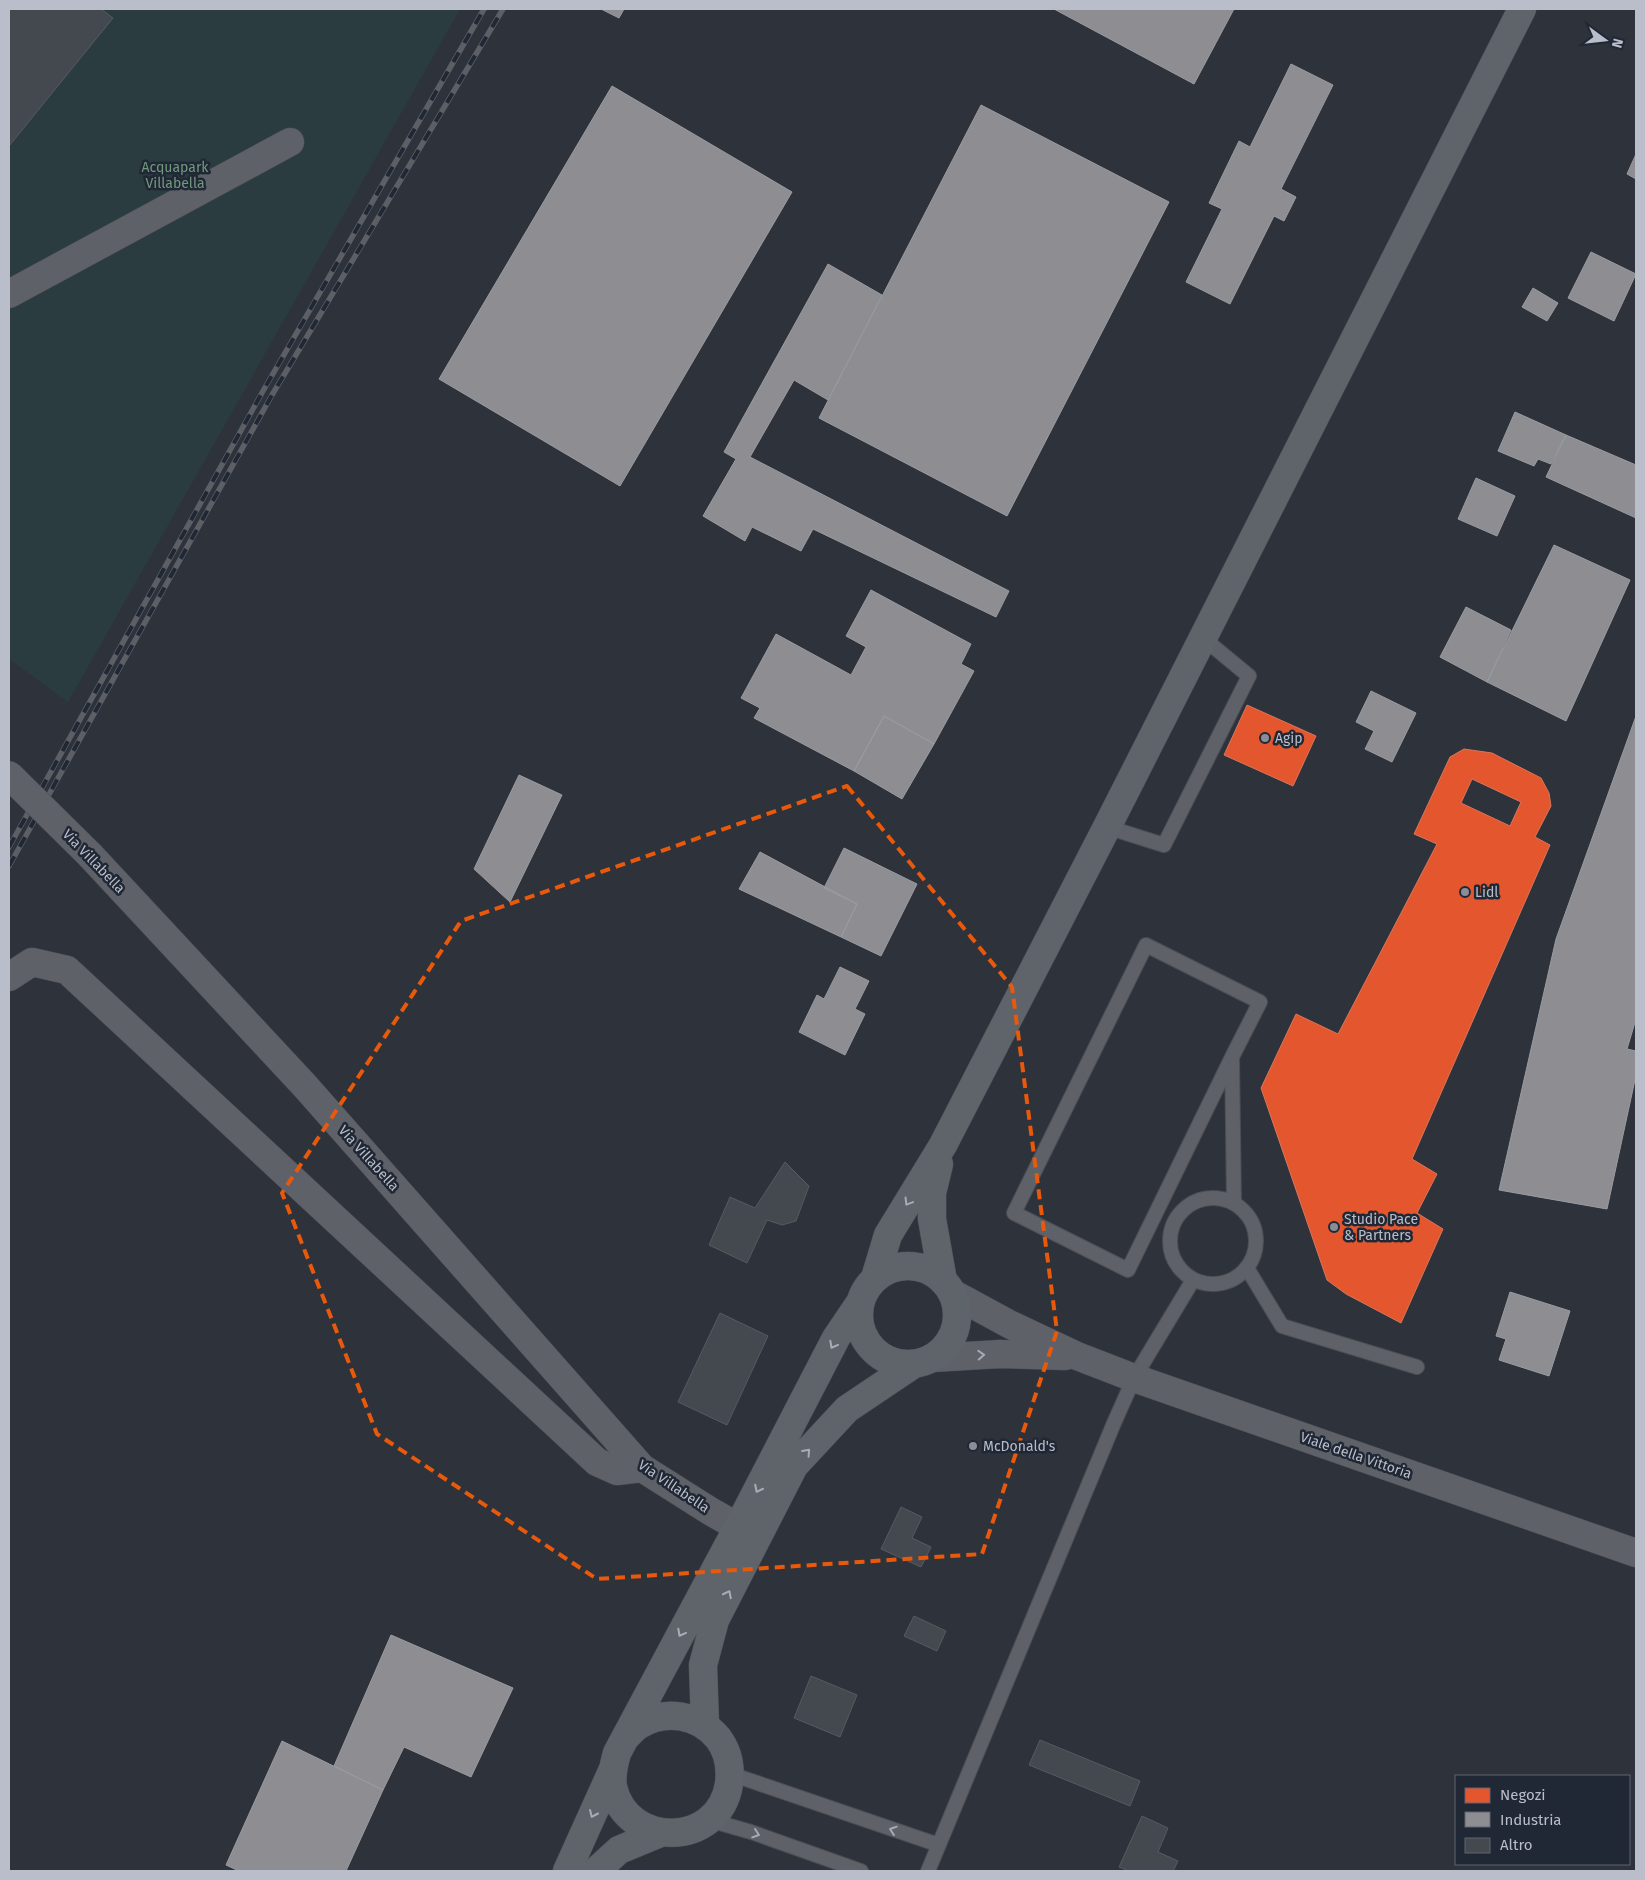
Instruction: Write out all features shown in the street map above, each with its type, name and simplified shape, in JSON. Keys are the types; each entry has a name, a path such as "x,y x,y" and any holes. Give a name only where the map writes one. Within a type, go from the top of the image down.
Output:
{"main road":[{"path":"875,1278 888,1235 943,1146 1522,9"},
{"path":"704,1726 703,1665 715,1620 794,1466 847,1409 944,1348 952,1336 956,1322 956,1307 948,1287 932,1220 932,1193 943,1146"},
{"path":"625,1738 638,1726 654,1718 671,1716 688,1718 704,1726 718,1738 727,1755 731,1774 728,1791 721,1807 709,1820 694,1829 678,1834 660,1833 644,1827 630,1817 620,1803 613,1786 613,1769 616,1753 836,1338 860,1304 868,1286 875,1278 888,1270 902,1266 917,1267 932,1272 948,1287"},
{"path":"860,1304 858,1318 861,1331 867,1343 876,1353 900,1364 923,1361"},
{"path":"567,1871 613,1769"},
{"path":"596,1871 619,1850 660,1833"}],"street":[{"path":"9,294 290,142"},
{"name":"Via Villabella","path":"9,775 90,855 305,1086 642,1468 710,1511 738,1526"},
{"path":"9,977 32,962 67,970 597,1462 617,1471 642,1468"},
{"name":"Viale della Vittoria","path":"948,1287 1009,1324 1077,1356 1134,1378 1636,1553"},
{"name":"Viale della Vittoria","path":"923,1361 1000,1354 1077,1356"}],"lane":[{"path":"1107,827 1164,845 1249,676 1203,638"},
{"path":"1146,945 1260,1002 1232,1057 1128,1270 1014,1213 1146,945"},
{"path":"1232,1057 1234,1204"},
{"path":"1205,1199 1220,1199 1234,1204 1246,1213 1254,1225 1256,1240 1254,1255 1247,1268 1236,1278 1222,1284 1208,1284 1193,1280 1184,1273 1172,1254 1170,1242 1173,1227 1180,1214 1191,1204 1205,1199"},
{"path":"1147,1230 1170,1242"},
{"path":"1247,1268 1282,1326 1417,1367"},
{"path":"928,1871 1134,1378 1193,1280"},
{"path":"731,1774 939,1845"},
{"path":"709,1820 751,1832 861,1871"}],"highlighted area":[{"path":"847,786 1012,987 1057,1331 982,1554 597,1579 377,1434 282,1193 461,921"}],"green space":[{"name":"Acquapark Villabella","path":"9,9 460,9 68,702 9,659"}],"building: Negozi":[{"path":"1247,705 1316,736 1293,786 1224,755"},
{"path":"1464,749 1492,753 1541,778 1549,793 1551,806 1535,837 1550,845 1412,1159 1437,1174 1417,1213 1443,1229 1401,1323 1346,1294 1327,1280 1261,1088 1296,1014 1338,1034 1437,844 1414,834 1450,757","holes":["1472,779 1521,802 1510,826 1461,803"]}],"building: Industria":[{"path":"601,9 624,9 619,18"},
{"path":"1054,9 1234,9 1194,84"},
{"path":"1291,64 1333,85 1281,189 1296,197 1284,221 1274,216 1230,304 1186,282 1222,209 1209,203 1239,141 1250,147"},
{"path":"612,86 792,192 620,486 439,379"},
{"path":"981,105 1169,202 1007,516 819,418"},
{"path":"1636,154 1636,179 1627,174"},
{"path":"1591,252 1636,274 1614,321 1568,298"},
{"path":"828,264 882,295 828,400 794,380 750,457 1009,591 996,617 813,529 801,551 752,527 745,541 703,516 736,459 724,452"},
{"path":"1533,288 1558,303 1547,321 1522,307"},
{"path":"1515,412 1566,435 1551,464 1538,459 1534,466 1498,451"},
{"path":"1566,435 1636,465 1636,518 1546,477"},
{"path":"1476,478 1515,496 1497,536 1458,519"},
{"path":"1554,545 1630,580 1566,721 1487,682"},
{"path":"871,590 971,644 961,664 974,671 934,744 884,716 854,771 754,718 760,708 741,698 776,634 851,675 866,647 846,636"},
{"path":"1466,607 1511,630 1487,682 1440,657"},
{"path":"1371,691 1416,713 1392,762 1365,749 1374,731 1356,722"},
{"path":"884,716 934,744 902,799 854,771"},
{"path":"1636,716 1636,1019 1627,1049 1636,1051 1636,1075 1607,1209 1499,1190 1556,939"},
{"path":"519,775 562,795 510,902 474,869"},
{"path":"844,848 917,884 881,956 841,937 857,904 824,888"},
{"path":"760,852 857,904 841,937 739,889"},
{"path":"840,967 869,981 855,1009 865,1014 845,1055 799,1032 817,995 824,999"},
{"path":"1510,1292 1570,1311 1549,1376 1499,1360 1506,1339 1496,1336"},
{"path":"391,1635 513,1688 471,1777 404,1747 383,1790 334,1766"},
{"path":"282,1741 383,1790 346,1871 239,1871 226,1865"}],"building: Altro":[{"path":"9,9 101,9 113,18 9,146"},
{"path":"785,1162 809,1186 796,1221 782,1225 767,1220 747,1263 709,1245 730,1197 755,1208"},
{"path":"720,1313 768,1336 727,1425 678,1402"},
{"path":"901,1507 922,1517 912,1538 931,1547 921,1567 881,1549"},
{"path":"914,1616 946,1631 937,1651 904,1636"},
{"path":"811,1676 857,1695 840,1737 794,1718"},
{"path":"1040,1740 1140,1781 1130,1806 1029,1765"},
{"path":"1142,1816 1168,1828 1158,1852 1178,1861 1173,1871 1129,1871 1119,1867"}],"railway":[{"path":"9,847 263,391 484,9"},
{"path":"9,866 272,395 503,9"}],"place":[{"name":"Agip","path":"1265,738"},
{"name":"Lidl","path":"1465,892"},
{"name":"Studio Pace & Partners","path":"1334,1227"},
{"name":"McDonald's","path":"973,1446"}]}
